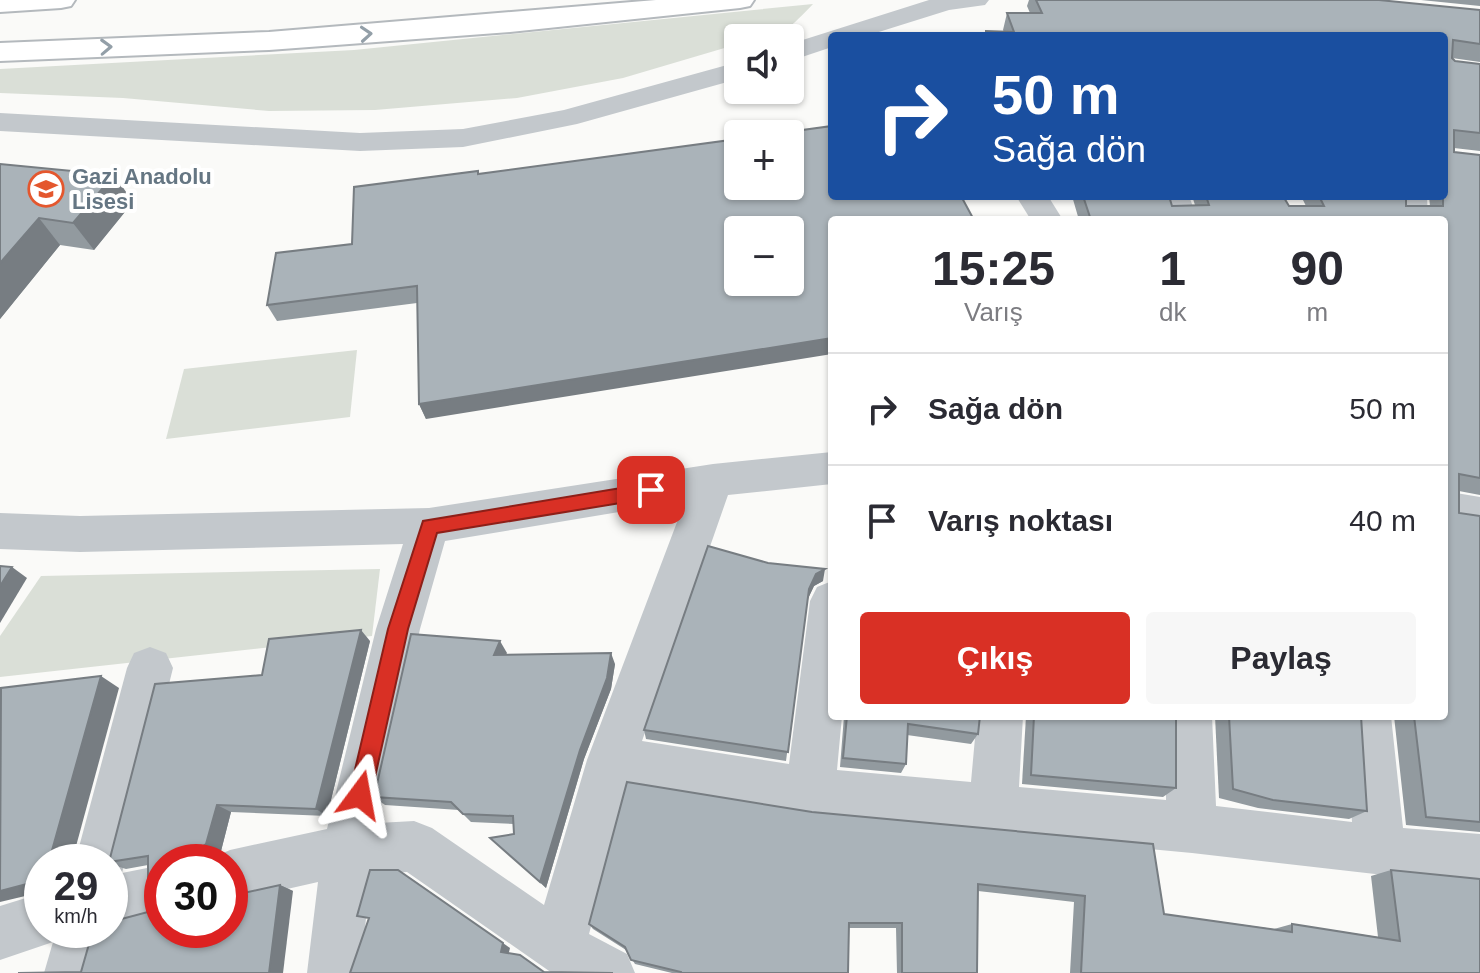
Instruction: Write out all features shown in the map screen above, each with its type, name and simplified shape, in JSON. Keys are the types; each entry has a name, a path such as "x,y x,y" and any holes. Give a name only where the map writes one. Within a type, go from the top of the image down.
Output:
{"highway":[{"path":"0,4 61,0"},
{"path":"0,34 497,0"},
{"path":"0,52 269,41 510,23 740,0"}],"street":[{"path":"859,32 950,14 976,0"},
{"path":"804,48 828,39"},
{"path":"0,122 360,142 463,138 567,118 724,74"},
{"path":"0,531 80,534 429,526 713,480 828,468"},
{"path":"558,947 611,760 713,480"},
{"path":"334,973 347,850 398,629 429,526"},
{"path":"810,792 828,636"},
{"path":"106,844 150,668"},
{"path":"993,810 1000,720"},
{"path":"1189,720 1192,828"},
{"path":"1368,720 1380,851"},
{"path":"611,760 810,792 1192,828 1480,860"},
{"path":"248,872 347,850 414,846 558,947 608,973"},
{"path":"0,933 24,926"},
{"path":"71,973 78,948"}],"shaded area":[{"path":"813,4 793,24 724,24 724,48 623,78 517,98 375,110 269,111 123,98 0,93 0,69 354,50"},
{"path":"357,350 350,417 166,439 184,369"},
{"path":"380,569 372,636 0,677 0,636 41,576"}],"building":[{"path":"1036,0 1379,0 1480,10 1480,44 1453,40 1452,58 1480,64 1480,133 1454,130 1454,152 1480,155 1480,478 1459,474 1459,513 1480,516 1480,822 1426,817 1414,720 1448,720 1448,216 1090,216 1084,200 1170,200 1172,206 1209,205 1207,200 1285,200 1289,206 1324,206 1321,200 1406,200 1406,206 1443,206 1443,200 1448,200 1448,32 1014,32 1007,13 1042,13"},
{"path":"828,127 828,200 963,200 972,216 828,216 828,339 419,404 417,286 267,305 276,253 352,244 354,187 478,171 478,174 724,141 724,200 804,200 804,130"},
{"path":"0,164 114,175 73,223 39,218 0,263"},
{"path":"708,546 768,563 825,569 816,574 809,589 788,752 644,730"},
{"path":"0,566 12,567 0,586"},
{"path":"361,630 316,809 217,805 206,844 144,844 144,857 128,859 128,844 114,844 155,684 262,675 269,639"},
{"path":"411,634 500,641 494,655 611,653 607,678 580,750 540,882 490,838 514,834 513,816 463,814 451,802 374,797"},
{"path":"101,676 54,844 24,844 24,885 0,891 1,688"},
{"path":"847,720 980,720 978,734 908,724 906,764 843,758"},
{"path":"1034,720 1176,720 1176,788 1031,775"},
{"path":"1229,720 1361,720 1367,811 1273,800 1233,789"},
{"path":"627,782 812,812 1153,844 1164,914 1292,932 1292,924 1400,941 1391,870 1480,879 1480,973 1081,973 1085,896 978,884 977,973 902,973 902,923 849,923 848,973 681,973 631,960 625,947 589,924"},
{"path":"370,870 398,870 503,943 501,952 520,955 544,972 613,973 350,973 369,918 357,916"},
{"path":"280,885 269,973 18,973 81,972 88,948 128,948 128,917 144,913 144,948 248,948 248,892"}],"place":[{"name":"Gazi Anadolu Lisesi","path":"46,189"}],"route":[{"path":"360,795 398,629 429,526 651,490"}]}
